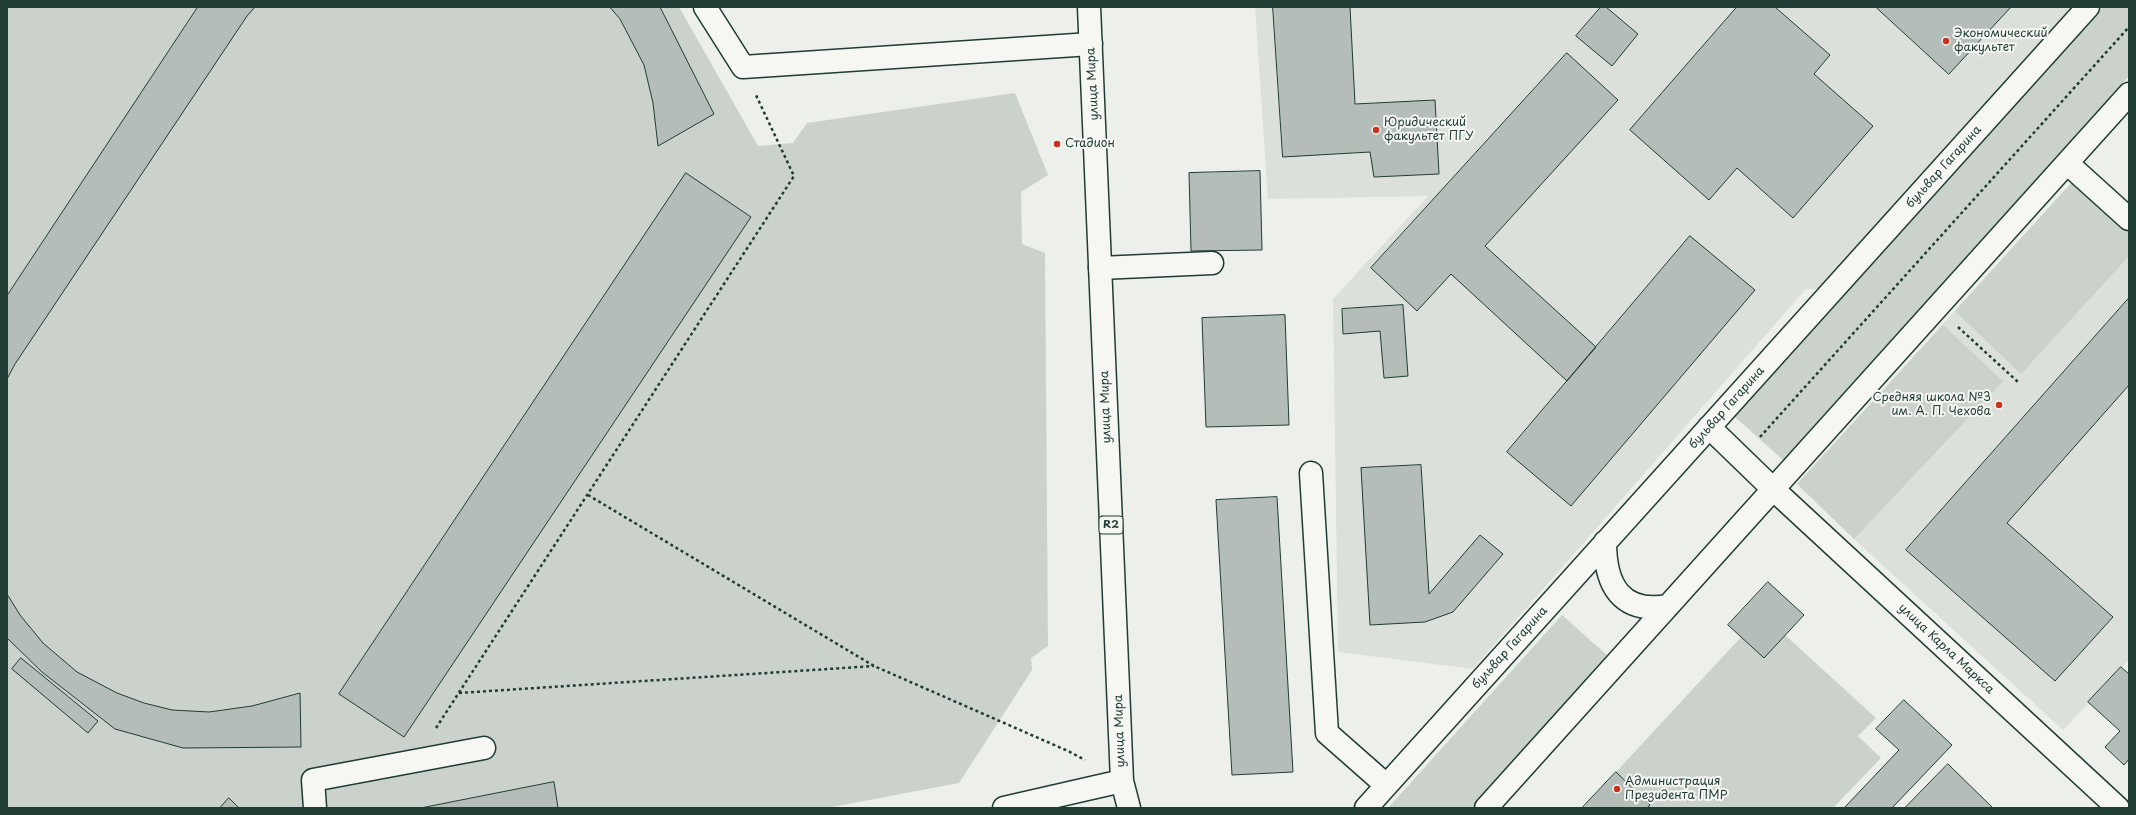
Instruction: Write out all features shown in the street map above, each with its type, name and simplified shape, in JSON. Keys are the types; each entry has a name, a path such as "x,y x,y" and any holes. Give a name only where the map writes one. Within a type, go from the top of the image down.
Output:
{"street":[{"path":"704,7 743,68 1091,44"},
{"name":"улица Мира","path":"1089,7 1122,781 1120,808"},
{"name":"бульвар Гагарина","path":"1366,808 2088,7"},
{"path":"1486,808 2129,94"},
{"path":"2067,163 2129,219"},
{"path":"1100,268 1212,263"},
{"name":"улица Карла Маркса","path":"1709,427 1773,489 2118,808"},
{"path":"1310,473 1327,733 1386,785"},
{"path":"1605,542 1605,561 1609,576 1614,588 1622,598 1637,605 1653,608 1668,606"},
{"path":"314,808 313,780 484,748"},
{"path":"1004,808 1122,781"},
{"name":"R2","path":"1122,781 1129,808"}],"path":[{"path":"1741,458 2129,27"},
{"path":"416,761 794,176 743,68"},
{"path":"1937,308 2018,382"},
{"path":"588,495 874,666 1068,751 1122,781"},
{"path":"459,693 874,666"}],"shaded area":[{"path":"7,7 679,7 758,146 793,143 807,123 1015,93 1048,175 1021,192 1022,244 1045,253 1048,646 1031,658 1032,670 959,783 827,808 7,808"},
{"path":"1255,7 2088,7 1832,290 1806,289 1473,669 1338,652 1333,299 1428,196 1268,199"},
{"path":"2103,7 2129,7 2129,76 1783,460 1734,416"},
{"name":"Средняя школа №3 им. А. П. Чехова","path":"2073,181 2129,231 2129,660 2063,730 1854,539 1797,484"},
{"path":"2073,181 2129,231 2129,256 2021,374 1955,311"},
{"path":"1943,325 2003,381 1854,539 1797,484"},
{"path":"1562,615 1608,656 1471,808 1388,808"},
{"path":"1785,635 1876,718 1858,736 1881,758 1833,808 1647,808 1650,805 1616,772 1741,637 1764,658"}],"building":[{"path":"198,7 255,7 247,16 15,364 7,379 7,296"},
{"path":"610,7 660,7 714,114 658,146 653,103 644,65 620,19"},
{"path":"1273,7 1350,7 1355,104 1435,100 1439,174 1374,177 1370,152 1283,157"},
{"path":"1601,7 1606,7 1638,34 1612,66 1576,36"},
{"path":"1737,7 1775,7 1830,55 1814,74 1873,126 1793,218 1737,168 1709,200 1630,130"},
{"name":"Экономический факультет","path":"1876,7 2011,7 1949,74"},
{"path":"1567,53 1618,100 1485,246 1596,347 1567,381 1451,274 1417,311 1371,268"},
{"path":"1260,171 1262,250 1191,251 1189,173"},
{"path":"686,173 751,217 404,737 339,694"},
{"path":"1690,236 1755,290 1571,506 1507,452"},
{"path":"2129,298 2129,385 2007,523 2113,617 2055,681 1906,550"},
{"path":"1403,305 1408,376 1384,378 1380,331 1343,334 1342,309"},
{"path":"1285,315 1289,425 1206,427 1202,318"},
{"path":"1421,465 1429,594 1480,535 1503,554 1453,612 1425,622 1370,625 1361,468"},
{"path":"1277,497 1293,772 1232,775 1216,500"},
{"path":"1768,582 1804,615 1764,658 1728,625"},
{"path":"7,594 20,615 43,643 77,672 117,693 144,703 172,710 209,712 252,706 300,693 301,747 183,748 115,729 42,672 7,638"},
{"path":"21,658 98,721 88,733 12,669"},
{"path":"2121,667 2129,674 2129,759 2124,765 2105,747 2120,731 2088,702"},
{"path":"1904,700 1952,745 1892,808 1844,808 1899,750 1876,729"},
{"path":"1948,764 1993,808 1905,808"},
{"name":"Администрация Президента ПМР","path":"1616,772 1650,805 1647,808 1582,808"},
{"path":"554,782 558,808 421,808"},
{"path":"229,798 239,808 220,808"}],"place":[{"name":"Экономический факультет","path":"1946,41"},
{"name":"Юридический факультет ПГУ","path":"1376,130"},
{"name":"Стадион","path":"1057,144"},
{"name":"Средняя школа №3 им. А. П. Чехова","path":"1999,405"},
{"name":"Администрация Президента ПМР","path":"1617,789"}]}
